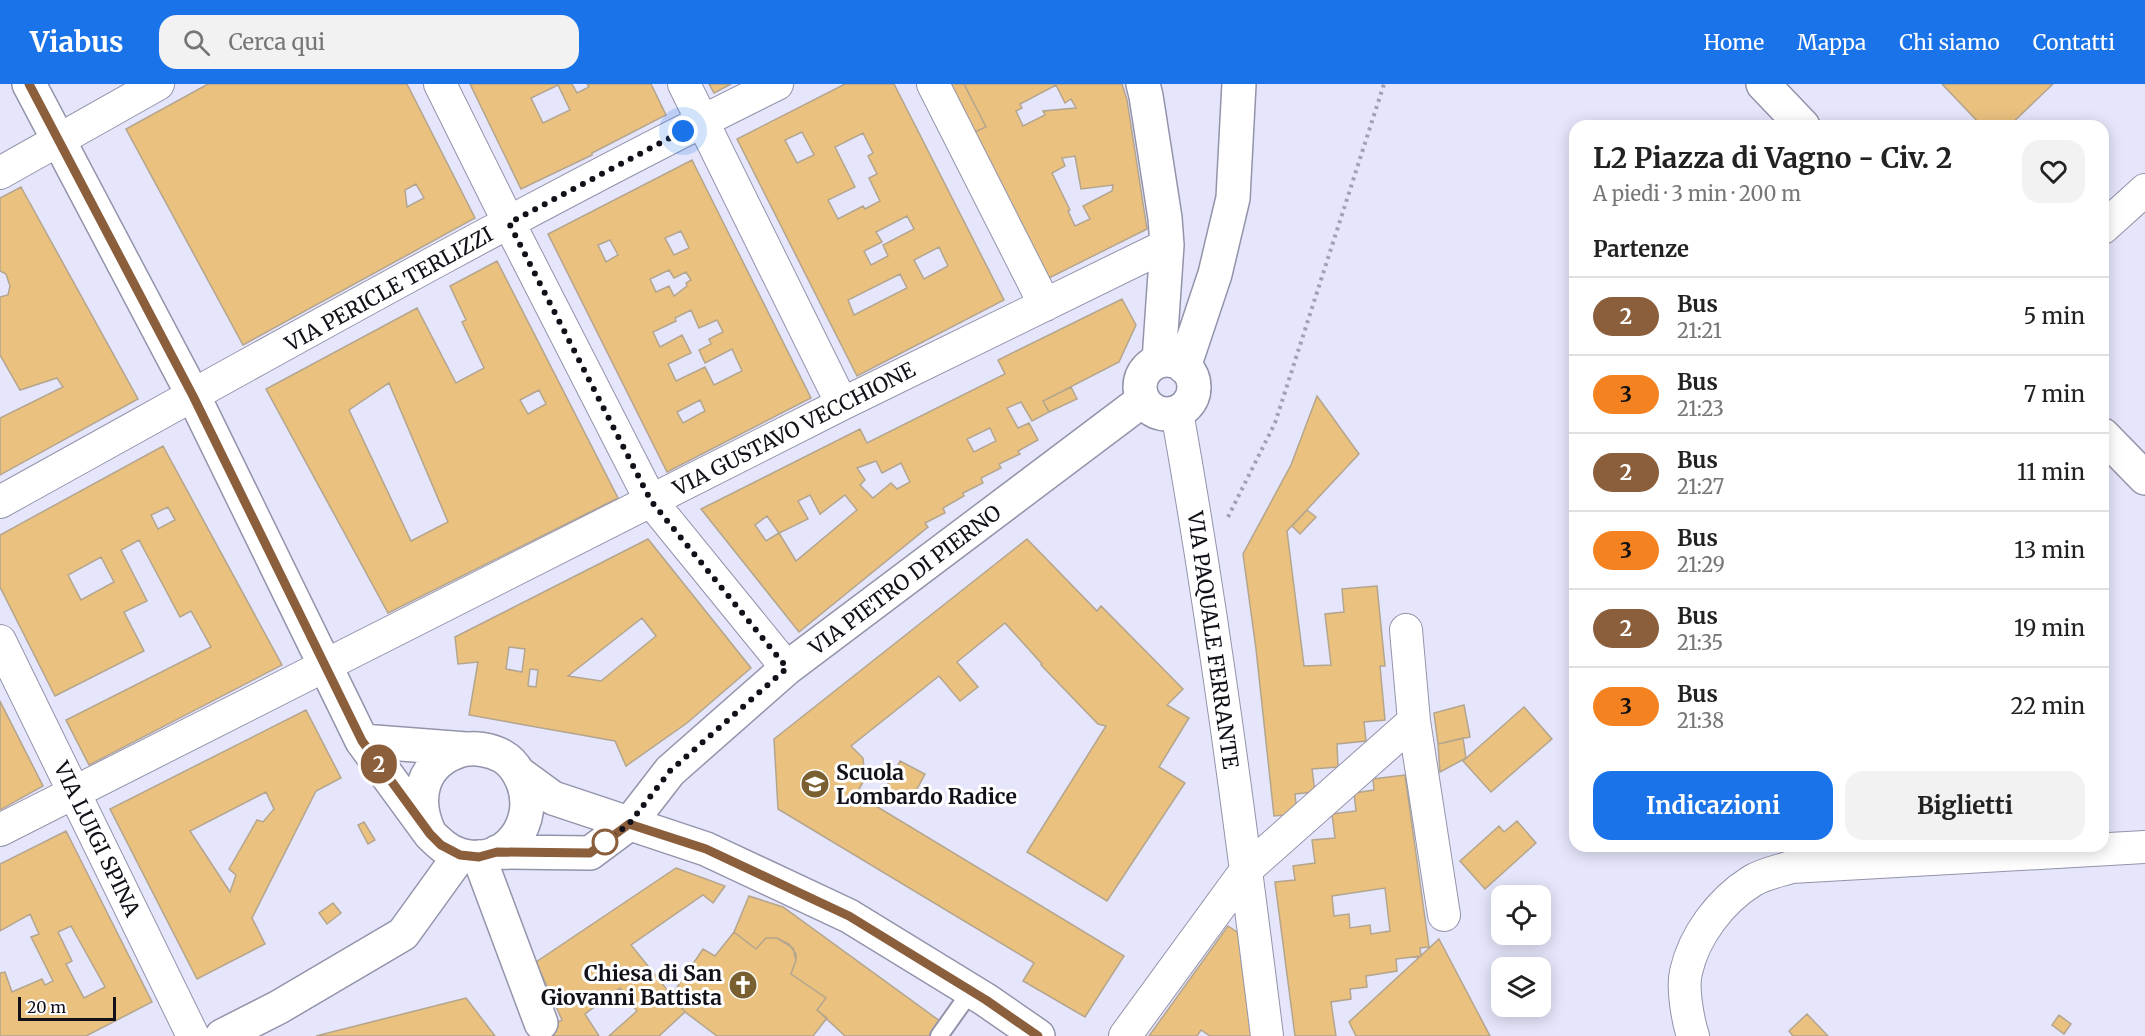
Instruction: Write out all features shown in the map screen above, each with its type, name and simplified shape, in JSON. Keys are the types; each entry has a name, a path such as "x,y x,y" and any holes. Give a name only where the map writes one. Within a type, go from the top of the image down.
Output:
{"main road":[{"path":"29,84 193,396 362,741 430,834 441,845 479,855"},
{"path":"1143,84 1165,218 1171,364"},
{"path":"1171,364 1215,274 1233,198 1239,84"},
{"path":"1762,84 1797,120"},
{"path":"1171,364 1192,378 1193,392 1188,404 1177,412 1160,413 1149,407 1143,400 1140,388 1142,375 1150,366 1171,364"},
{"name":"VIA PIETRO DI PIERNO","path":"479,855 590,853 629,824 670,771 787,668 1143,400"},
{"path":"2109,441 2145,478"},
{"path":"362,741 492,752 507,760 520,774 553,798 706,849 849,916 971,991 1038,1036"},
{"path":"430,834 423,819 420,802 426,780 431,770 443,758 466,749"},
{"path":"222,1036 279,1007 402,934 479,855 512,842 523,827 528,809 527,791 520,774"},
{"path":"479,855 541,1023"}],"street":[{"path":"0,173 158,84"},
{"path":"440,84 651,501 787,668"},
{"path":"684,84 842,404"},
{"name":"VIA PERICLE TERLIZZI","path":"0,502 509,223 777,84"},
{"path":"933,84 1045,305"},
{"path":"2109,223 2145,190"},
{"name":"VIA GUSTAVO VECCHIONE","path":"0,830 842,404 1167,244"},
{"name":"VIA PAQUALE FERRANTE","path":"1177,412 1204,566 1267,1036"},
{"path":"1406,630 1413,721 1444,915"},
{"name":"VIA LUIGI SPINA","path":"0,641 193,1036"},
{"path":"1125,1036 1246,869 1413,721"},
{"path":"2109,850 2145,848"},
{"path":"1693,1036 1687,1019 1685,974 1700,936 1718,910 1753,880 1791,867 2070,852"}],"lane":[{"path":"939,1036 971,991"}],"path":[{"path":"1204,566 1275,423 1384,84"}],"building":[{"path":"208,84 407,84 475,218 243,345 126,129","holes":["416,184 424,198 407,207 405,190"]},
{"path":"470,84 572,84 577,93 589,87 587,84 651,84 666,115 592,155 521,189","holes":["558,85 570,110 543,123 531,98"]},
{"path":"709,84 731,84 714,93"},
{"path":"845,84 894,84 1004,300 857,376 737,139","holes":["802,132 814,155 797,163 785,140","863,133 873,153 868,156 877,174 869,178 880,201 865,209 863,206 838,219 828,200 855,187 835,147","907,216 914,229 883,245 888,256 871,265 864,251 882,242 876,232","939,247 948,266 924,279 914,260","900,274 907,288 854,315 848,300"]},
{"path":"950,84 964,84 986,127 975,132"},
{"path":"964,84 1122,84 1127,100 1147,229 1049,278 975,132 986,127","holes":["1056,85 1065,103 1071,99 1076,108 1043,111 1045,115 1023,126 1016,111 1022,108 1020,104","1075,156 1081,189 1113,185 1112,191 1083,206 1090,219 1075,226 1052,173 1065,166 1062,158"]},
{"path":"1942,84 2053,84 2015,120 1976,120"},
{"path":"692,160 811,398 667,472 548,234","holes":["681,231 689,248 674,255 665,238","610,240 618,255 606,262 598,245","669,270 674,278 686,272 691,280 674,296 669,286 656,292 650,279","691,310 699,328 717,320 723,332 709,339 711,344 699,350 705,363 732,349 742,371 714,385 705,367 676,381 668,364 691,353 682,335 660,347 653,332 676,321 675,318","700,400 705,411 683,423 677,412"]},
{"path":"21,187 138,399 0,475 0,418 63,387 57,378 20,390 0,355 0,297 8,295 10,286 6,274 0,271 0,198"},
{"path":"497,261 618,498 388,613 266,389 417,308 456,383 484,368 462,322 466,320 450,286","holes":["389,383 448,522 411,541 349,410","539,390 546,404 528,414 520,400"]},
{"path":"1122,299 1136,325 1119,362 1043,401 1049,412 1032,421 1021,402 1007,408 1018,428 1029,423 1038,440 1018,451 1020,454 999,464 1001,468 981,478 983,483 963,493 964,496 943,508 945,513 925,523 928,527 799,632 701,509 860,429 867,443 1005,374 998,360","holes":["990,428 996,441 974,452 967,439","876,461 882,473 901,463 910,482 897,489 891,483 873,498 860,485 865,480 857,468","810,495 820,514 845,495 857,510 796,561 779,533 808,519 798,501","767,516 779,533 766,541 755,525"]},
{"path":"1071,387 1077,399 1049,412 1043,401"},
{"path":"1317,396 1359,454 1287,531 1304,666 1331,665 1325,614 1344,612 1342,589 1377,586 1385,666 1380,666 1385,720 1364,722 1366,741 1337,744 1338,767 1312,769 1315,792 1295,794 1297,814 1274,816 1243,554 1291,465"},
{"path":"163,446 282,665 89,765 66,720 211,647 191,611 180,617 139,540 121,550 147,601 124,612 144,651 55,696 0,587 0,535","holes":["168,507 175,520 158,529 151,515","101,557 114,582 81,600 68,575"]},
{"path":"1307,510 1316,517 1300,534 1292,526"},
{"path":"648,539 751,668 687,723 626,766 615,741 469,715 478,662 458,664 455,637","holes":["642,618 656,636 601,681 568,676","509,647 525,649 522,672 506,669","530,669 538,670 536,687 528,686"]},
{"name":"Scuola Lombardo Radice","path":"1027,539 1097,611 1101,606 1183,689 1167,705 1189,718 1159,767 1185,783 1107,901 1027,852 1106,726 1098,724 1041,665 1005,623 957,662 978,687 960,701 939,676 851,746 863,758 865,779 856,794 1124,956 1085,1017 1023,981 1034,963 778,809 774,739"},
{"path":"0,701 43,786 0,810"},
{"path":"1464,705 1470,737 1438,744 1434,713"},
{"path":"1524,707 1552,739 1491,792 1463,761"},
{"path":"306,710 341,778 316,791 252,918 265,944 197,979 110,809","holes":["266,792 274,809 263,822 257,820 229,869 236,875 230,892 190,831"]},
{"path":"1463,738 1466,758 1440,772 1438,744"},
{"path":"900,761 925,774 910,802 885,789"},
{"path":"1405,775 1429,947 1420,948 1421,956 1396,959 1397,971 1366,976 1367,987 1350,989 1351,999 1331,1002 1336,1036 1295,1036 1275,882 1295,880 1293,866 1315,863 1312,840 1335,838 1332,814 1356,811 1354,793 1374,790 1373,779","holes":["1385,888 1390,931 1371,934 1370,925 1350,928 1349,914 1334,916 1332,896"]},
{"path":"1517,821 1536,843 1485,889 1460,861 1499,826 1504,832"},
{"path":"364,822 375,840 368,844 358,825"},
{"path":"66,831 152,1002 86,1036 0,1036 0,973 5,972 12,992 42,979 45,985 53,981 31,937 39,934 30,914 0,931 0,864","holes":["71,926 105,987 84,998 66,964 72,961 58,932"]},
{"path":"676,868 725,886 713,903 703,895 631,945 685,1012 659,1036 609,1036 637,1011 620,988 585,1014 599,1036 532,1036 562,1020 536,962"},
{"path":"749,896 783,907 944,1024 934,1036 845,1036 817,1010 826,998 791,974 796,954 789,944 777,938 766,938 756,949 734,932"},
{"path":"333,903 341,913 327,924 319,913"},
{"path":"1228,926 1249,940 1262,1036 1210,1036 1201,1030 1197,1036 1149,1036"},
{"name":"Chiesa di San Giovanni Battista","path":"734,932 756,949 766,938 777,938 793,948 796,960 791,974 826,998 817,1010 827,1018 813,1036 717,1036 685,1012 671,996 703,949 715,956"},
{"path":"1439,939 1490,1036 1356,1036 1349,1022"},
{"path":"466,998 495,1036 316,1036"},
{"path":"1807,1014 1828,1036 1793,1036 1789,1031"},
{"path":"2059,1015 2071,1024 2064,1034 2052,1025"}],"bus line":[{"name":"2","path":"29,84 193,396 362,741 430,834 441,845 460,855 479,857 497,852 590,853 629,824 706,849 849,916 986,1000 1038,1036"}],"place":[{"name":"Scuola Lombardo Radice","path":"815,784"},
{"name":"Chiesa di San Giovanni Battista","path":"743,985"}],"route":[{"path":"605,842 629,824 670,771 787,668 651,501 509,223 683,131"}]}
